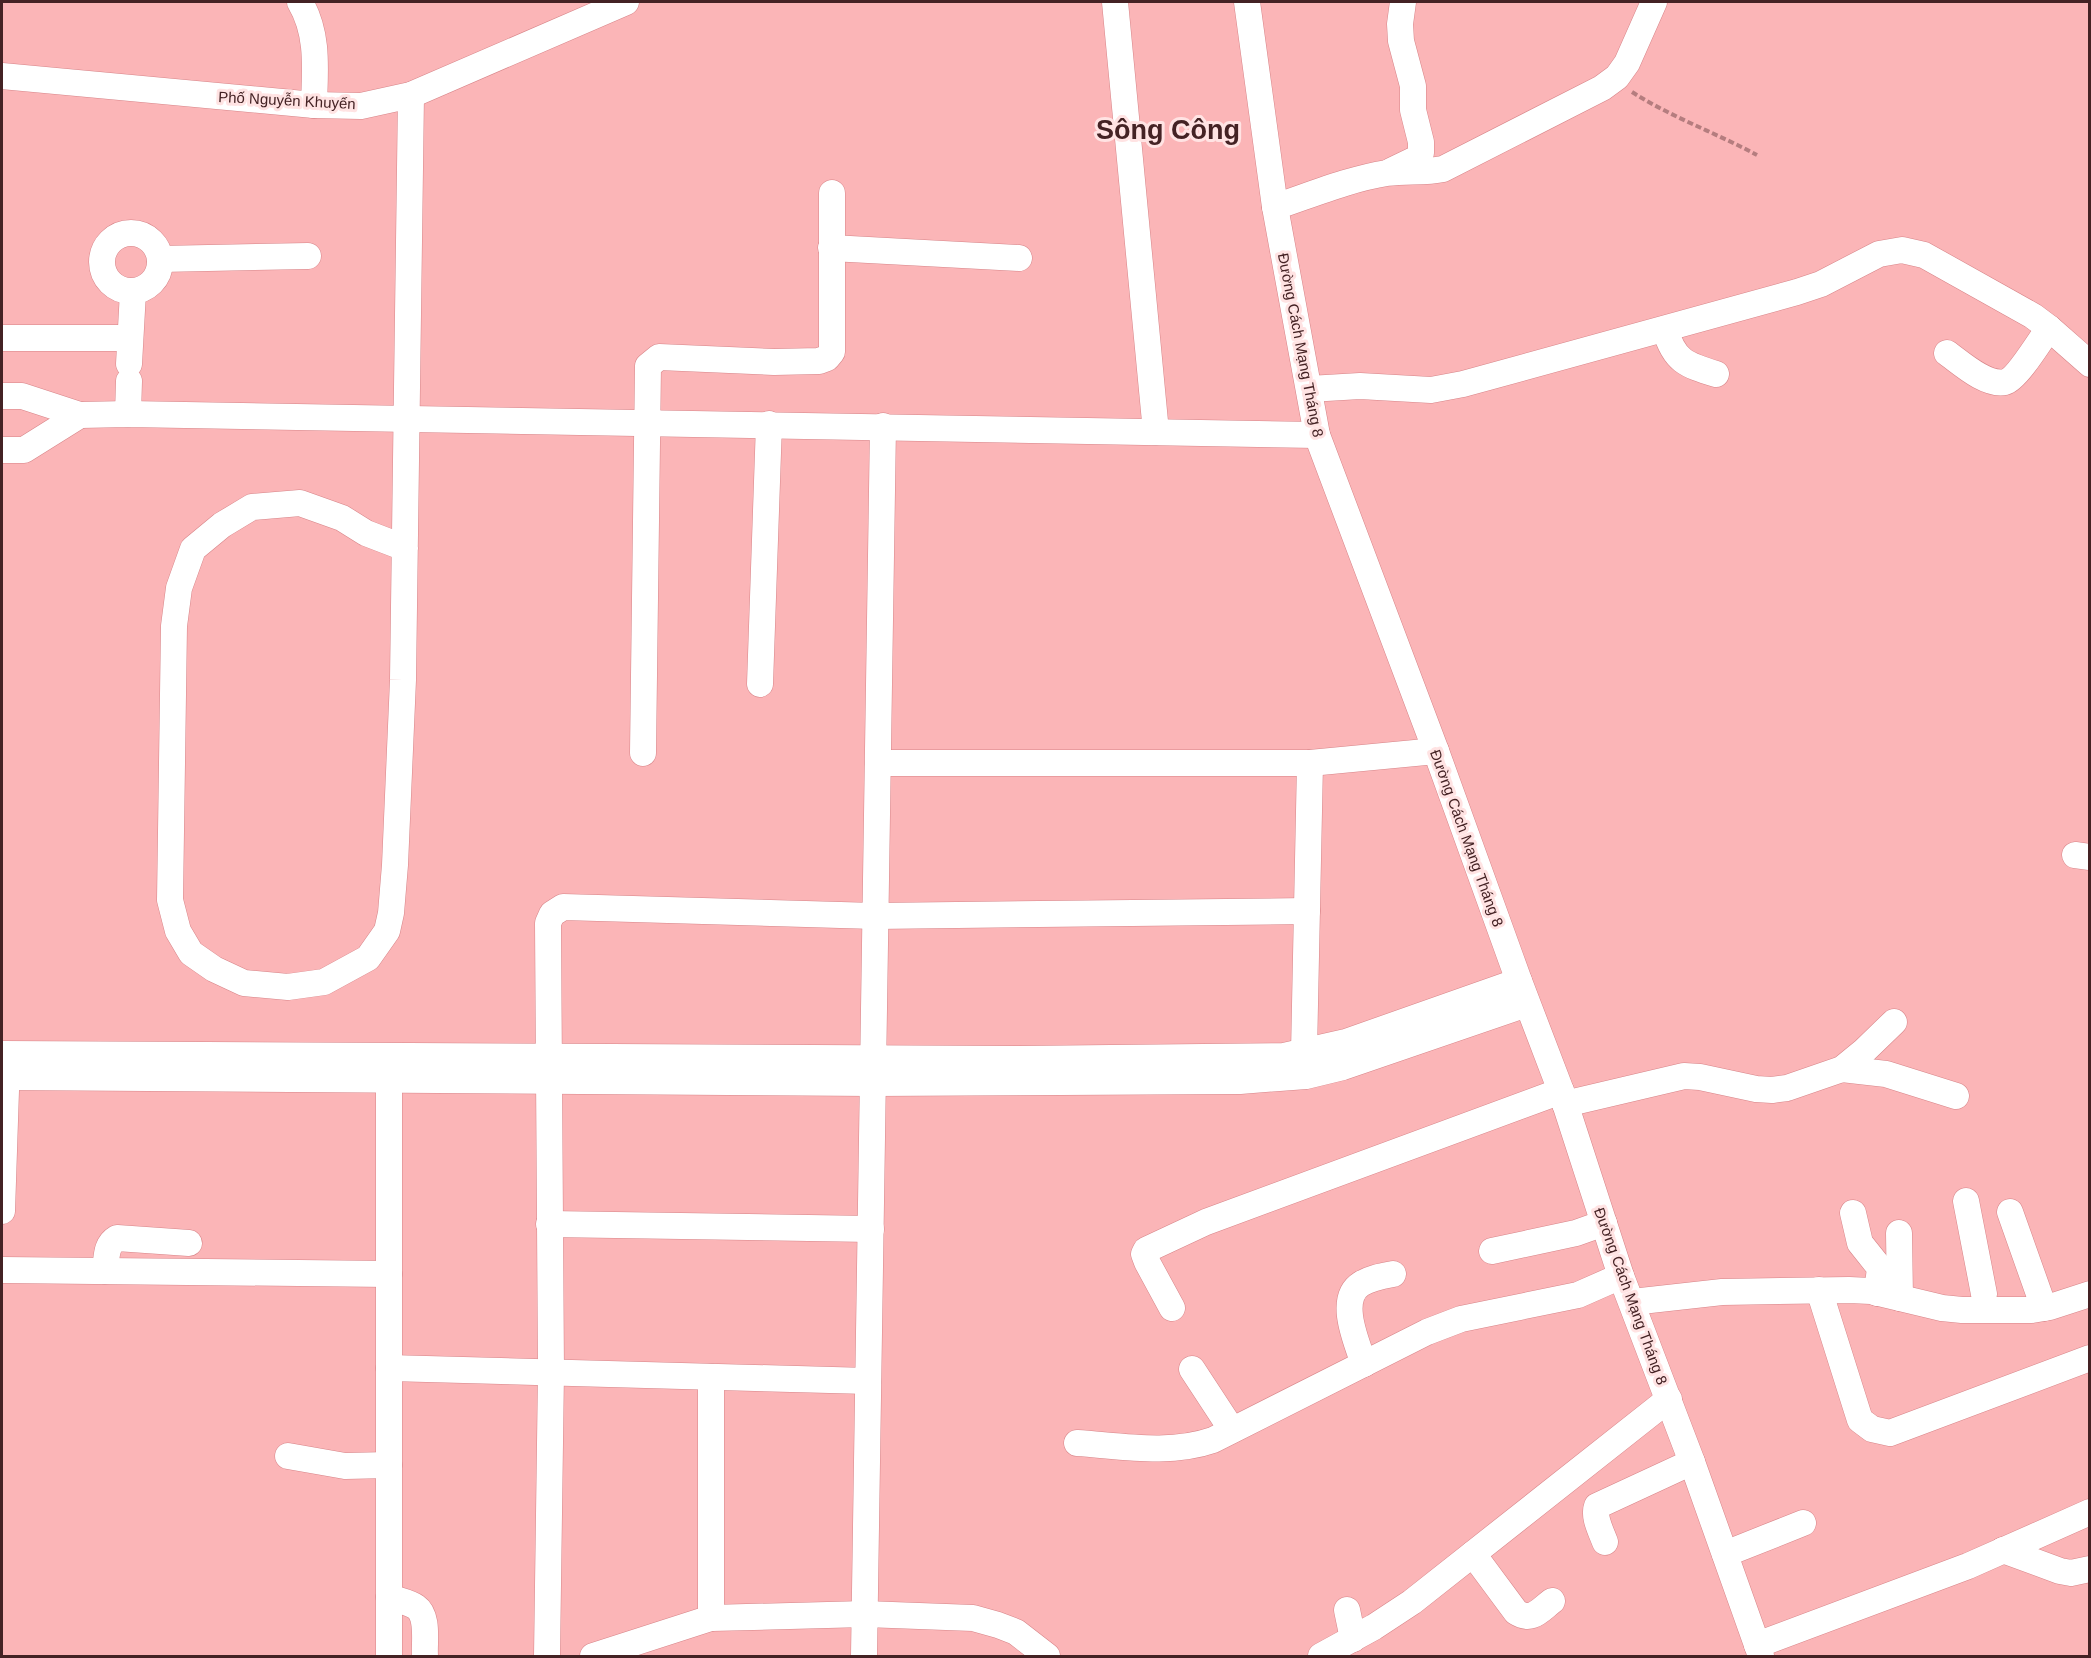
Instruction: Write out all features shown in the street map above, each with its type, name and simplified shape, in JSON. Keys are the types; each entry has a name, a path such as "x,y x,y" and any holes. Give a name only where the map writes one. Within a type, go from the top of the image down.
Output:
{"street":[{"path":"300,2 311,28 315,51 314,105"},
{"name":"Phố Nguyễn Khuyến","path":"2,76 314,105 361,106 411,95 625,2"},
{"path":"1115,2 1156,432"},
{"name":"Đường Cách Mạng Tháng 8","path":"1247,2 1275,207 1317,435 1563,1098 1621,1276 1669,1399 1759,1651"},
{"path":"1389,173 1418,158 1421,153 1421,142 1413,110 1413,86 1401,41 1400,24 1403,2"},
{"path":"1275,207 1369,177 1389,173 1427,173 1443,169 1602,88 1617,77 1626,63 1654,2"},
{"path":"405,549 366,533 342,518 300,503 252,507 222,525 193,549 179,588 174,626 170,900 178,931 191,953 214,969 243,983 288,987 324,982 368,958 387,931 391,913 403,680 408,419 411,95"},
{"path":"643,753 648,366 659,357 774,362 819,361 826,358 832,352 832,193"},
{"path":"133,233 146,237 156,246 160,259 160,271 154,281 144,289 133,291 119,289 109,281 103,269 103,255 109,243 120,236 133,233"},
{"path":"831,248 1019,258"},
{"path":"1309,389 1360,386 1431,390 1462,384 1797,292 1821,284 1879,254 1902,250 1924,255 2033,316 2049,327 2090,364"},
{"path":"160,259 308,256"},
{"path":"128,414 133,291"},
{"path":"1947,353 1976,374 1995,381 2006,382 2014,376 2049,327"},
{"path":"1665,328 1676,355 1693,367 1716,374"},
{"path":"2,338 130,338"},
{"path":"2,396 22,396 80,416 128,414 1317,435"},
{"path":"2,450 24,450 80,416"},
{"path":"760,684 770,424"},
{"path":"864,1656 883,426"},
{"path":"878,763 1310,763 1436,751"},
{"path":"1305,1064 1310,763"},
{"path":"547,1656 551,1372 548,923 552,914 563,907 875,916 1307,911"},
{"path":"2,1211 4,1065 1018,1071 1284,1056 1305,1064 1346,1042 1523,993"},
{"path":"1172,1308 1144,1254 1146,1250 1206,1222 1563,1098 1683,1076 1700,1077 1756,1089 1787,1088 1842,1070 1894,1022"},
{"path":"389,1068 389,1656"},
{"path":"1842,1070 1886,1074 1956,1096"},
{"path":"1966,1201 1985,1302"},
{"path":"2010,1212 2044,1308"},
{"path":"1853,1213 1860,1243 1880,1268 1888,1295"},
{"path":"1492,1251 1576,1233 1604,1223"},
{"path":"549,1224 871,1229"},
{"path":"1888,1295 1899,1233"},
{"path":"105,1271 108,1246 117,1238 189,1243"},
{"path":"2,1270 389,1274"},
{"path":"1364,1364 1349,1314 1351,1296 1359,1285 1392,1274"},
{"path":"1077,1443 1175,1449 1194,1446 1232,1430 1427,1332 1461,1319 1578,1295 1621,1276"},
{"path":"1819,1290 1860,1420 1872,1429 1890,1433 2090,1358"},
{"path":"1632,1302 1722,1292 1849,1290 1888,1295 1942,1308 1985,1302 2032,1310 2090,1294"},
{"path":"389,1368 868,1381"},
{"path":"1192,1369 1232,1430"},
{"path":"711,1377 711,1618"},
{"path":"1321,1656 1412,1602 1669,1399"},
{"path":"288,1456 345,1466 389,1465"},
{"path":"1605,1542 1597,1520 1595,1510 1597,1506 1692,1462"},
{"path":"1759,1651 1968,1566 2090,1512"},
{"path":"1725,1554 1803,1523"},
{"path":"2003,1550 2060,1571 2071,1573 2090,1569"},
{"path":"1473,1554 1516,1612 1524,1617 1531,1617 1552,1601"},
{"path":"389,1597 414,1606 421,1612 425,1656"},
{"path":"1347,1610 1353,1639"},
{"path":"593,1656 711,1618 865,1614 973,1618 998,1624 1016,1632 1047,1656"}],"path":[{"path":"1617,77 1627,89 1650,104 1757,154"}],"district":[{"name":"Sông Công","path":"1168,130"}]}
